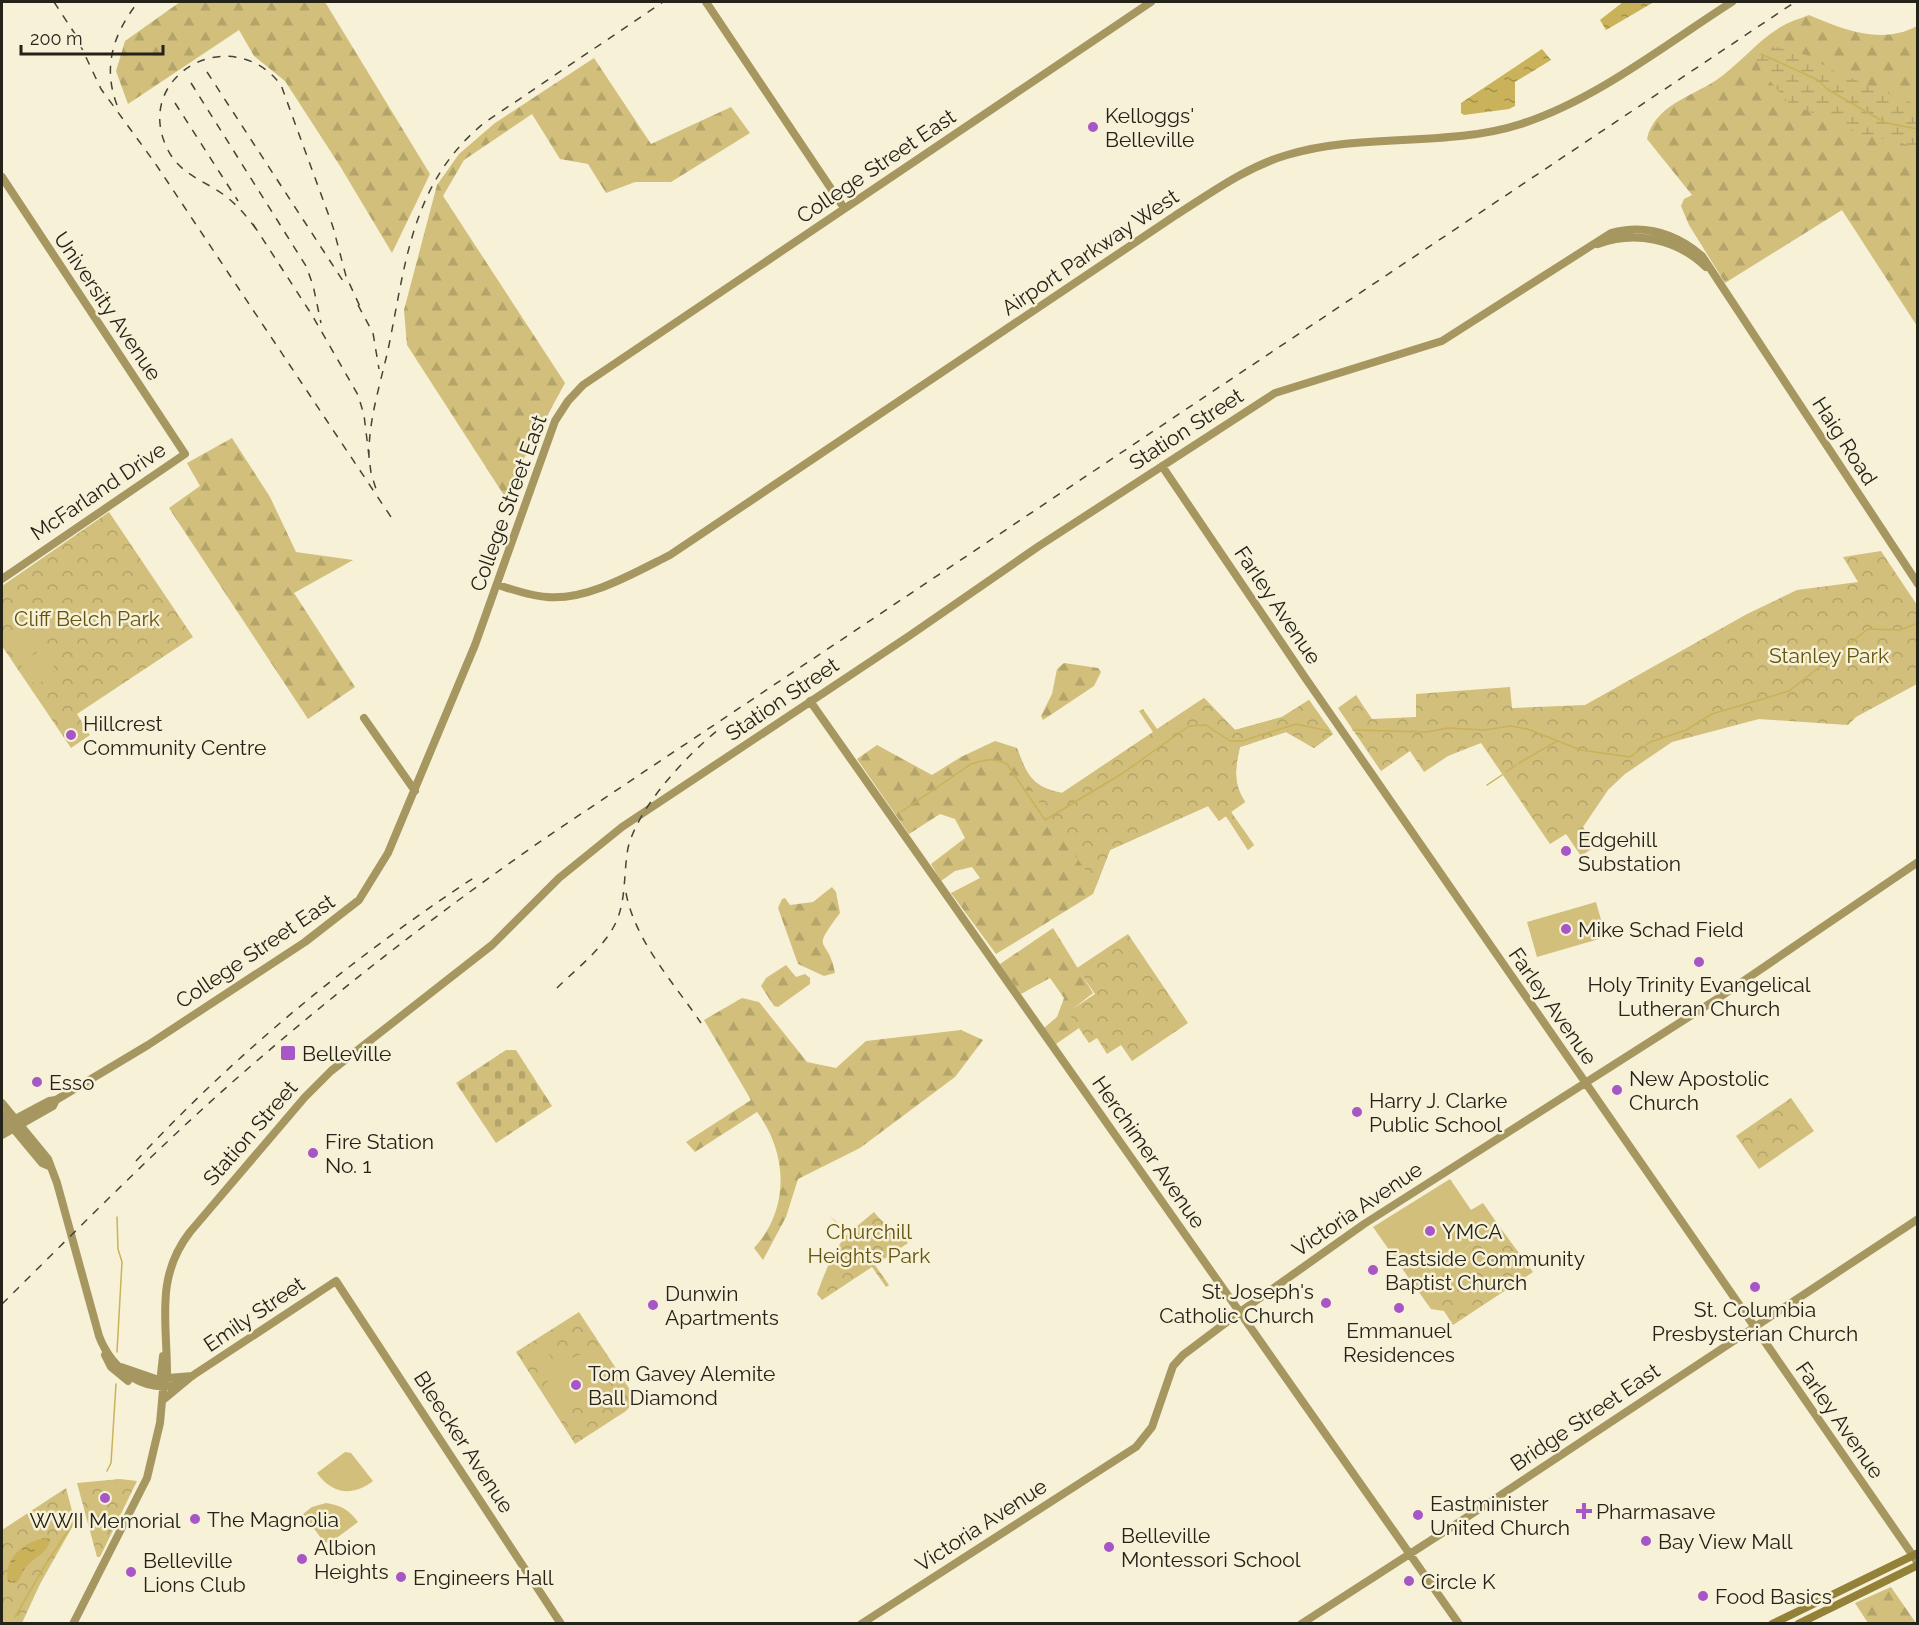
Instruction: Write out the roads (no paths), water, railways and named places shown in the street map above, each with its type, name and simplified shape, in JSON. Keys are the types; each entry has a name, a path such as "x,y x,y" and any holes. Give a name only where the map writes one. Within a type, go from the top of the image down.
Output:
{"main road":[{"path":"1772,1623 1916,1559"},
{"path":"1798,1623 1916,1559"}],"street":[{"path":"706,2 844,208"},
{"name":"College Street East","path":"2,1135 12,1124 53,1106 56,1100 148,1045 347,912 359,900 382,863 415,791 498,585 555,421 568,401 602,371 1151,2"},
{"name":"Airport Parkway West","path":"498,585 549,598 569,596 624,578 670,555 1176,215 1231,180 1270,160 1328,147 1447,136 1519,125 1553,113 1584,96 1732,2"},
{"name":"University Avenue","path":"2,177 185,454"},
{"name":"Station Street","path":"73,1623 145,1484 167,1374 166,1282 179,1245 317,1084 371,1038 492,945 589,851 810,701 1275,393 1442,341 1611,233 1625,229 1656,231 1677,237 1702,256 1743,317"},
{"name":"Haig Road","path":"1743,317 1917,584"},
{"name":"McFarland Drive","path":"2,579 185,454"},
{"name":"Farley Avenue","path":"1162,466 1584,1084 1916,1559"},
{"name":"Herchimer Avenue","path":"810,701 1459,1623"},
{"path":"364,718 415,791"},
{"name":"Victoria Avenue","path":"861,1623 1136,1447 1152,1426 1173,1366 1183,1355 1240,1312 1364,1224 1720,997 1917,862"},
{"path":"2,1103 12,1124"},
{"path":"2,1115 42,1162 49,1166 57,1183 106,1359 118,1375 163,1398"},
{"name":"Bridge Street East","path":"1301,1623 1917,1219"},
{"name":"Emily Street","path":"163,1398 186,1383 192,1376 336,1281"},
{"name":"Bleecker Avenue","path":"336,1281 561,1623"},
{"path":"99,1336 107,1353 134,1379 186,1383"},
{"name":"Emily Street","path":"164,1383 192,1376"}],"water":[{"path":"1623,2 1654,2 1606,30 1600,20"},
{"path":"1542,49 1551,60 1515,82 1515,106 1509,109 1464,115 1461,113 1461,103"},
{"path":"45,1538 50,1539 44,1551 27,1566 16,1583 8,1582 9,1566 17,1552 30,1543"}],"waterway":[{"path":"1761,54 1818,80 1827,89 1886,123 1918,129"},
{"path":"1353,730 1427,732 1448,728 1484,730 1511,726 1527,729 1581,750 1630,757 1650,742 1686,730 1712,714 1789,691 1868,629 1900,630 1918,623"},
{"path":"901,812 971,764 985,760 998,760 1007,764 1045,820 1123,773 1189,726 1206,725 1230,741 1242,741 1296,724 1329,731"},
{"path":"1519,763 1557,741"},
{"path":"1506,772 1516,765"},
{"path":"1487,785 1502,775"},
{"path":"117,1217 118,1249 122,1262 117,1352"},
{"path":"107,1471 111,1463 116,1384"},
{"path":"15,1617 74,1522"}],"railway":[{"path":"54,2 75,34 101,89 155,163 395,523"},
{"path":"117,105 111,77 113,50 122,26 138,2"},
{"path":"369,458 372,417 407,256 426,198 441,172 460,146 484,123 663,2"},
{"path":"2,1304 151,1157 244,1072 358,977 476,887 557,830 1795,2"},
{"path":"256,229 228,198 178,164 166,146 160,120 164,97 175,78 193,64 215,57 238,57 261,66 281,85 333,227 346,276 362,311"},
{"path":"207,72 345,284"},
{"path":"191,83 306,266 313,285 321,323"},
{"path":"175,103 238,201"},
{"path":"253,224 312,315 358,395 364,415 371,473 376,489"},
{"path":"358,305 373,333 379,369"},
{"path":"557,988 594,952 613,928 623,899 628,848 633,832 642,816 678,768 718,730"},
{"path":"136,1161 214,1082 297,1009 384,940 475,877"},
{"path":"626,893 631,911 647,945 701,1023"}],"place":[{"name":"Kelloggs' Belleville","path":"1093,127"},
{"name":"Hillcrest Community Centre","path":"71,735"},
{"name":"Edgehill Substation","path":"1566,851"},
{"name":"Mike Schad Field","path":"1566,929"},
{"name":"Holy Trinity Evangelical Lutheran Church","path":"1699,962"},
{"name":"Belleville","path":"288,1053"},
{"name":"Esso","path":"37,1082"},
{"name":"New Apostolic Church","path":"1617,1090"},
{"name":"Harry J. Clarke Public School","path":"1357,1112"},
{"name":"Fire Station No. 1","path":"313,1153"},
{"name":"YMCA","path":"1430,1231"},
{"name":"Eastside Community Baptist Church","path":"1373,1270"},
{"name":"St. Columbia Presbysterian Church","path":"1755,1287"},
{"name":"St. Joseph's Catholic Church","path":"1326,1303"},
{"name":"Dunwin Apartments","path":"653,1305"},
{"name":"Emmanuel Residences","path":"1399,1308"},
{"name":"Tom Gavey Alemite Ball Diamond","path":"576,1385"},
{"name":"WWII Memorial","path":"105,1498"},
{"name":"Pharmasave","path":"1584,1511"},
{"name":"Eastminister United Church","path":"1418,1515"},
{"name":"The Magnolia","path":"195,1519"},
{"name":"Bay View Mall","path":"1646,1541"},
{"name":"Belleville Montessori School","path":"1109,1547"},
{"name":"Albion Heights","path":"302,1559"},
{"name":"Belleville Lions Club","path":"131,1572"},
{"name":"Engineers Hall","path":"401,1577"},
{"name":"Circle K","path":"1409,1581"},
{"name":"Food Basics","path":"1703,1596"}],"park label":[{"name":"Cliff Belch Park","path":"87,618"},
{"name":"Stanley Park","path":"1829,655"},
{"name":"Churchill Heights Park","path":"869,1243"}]}
